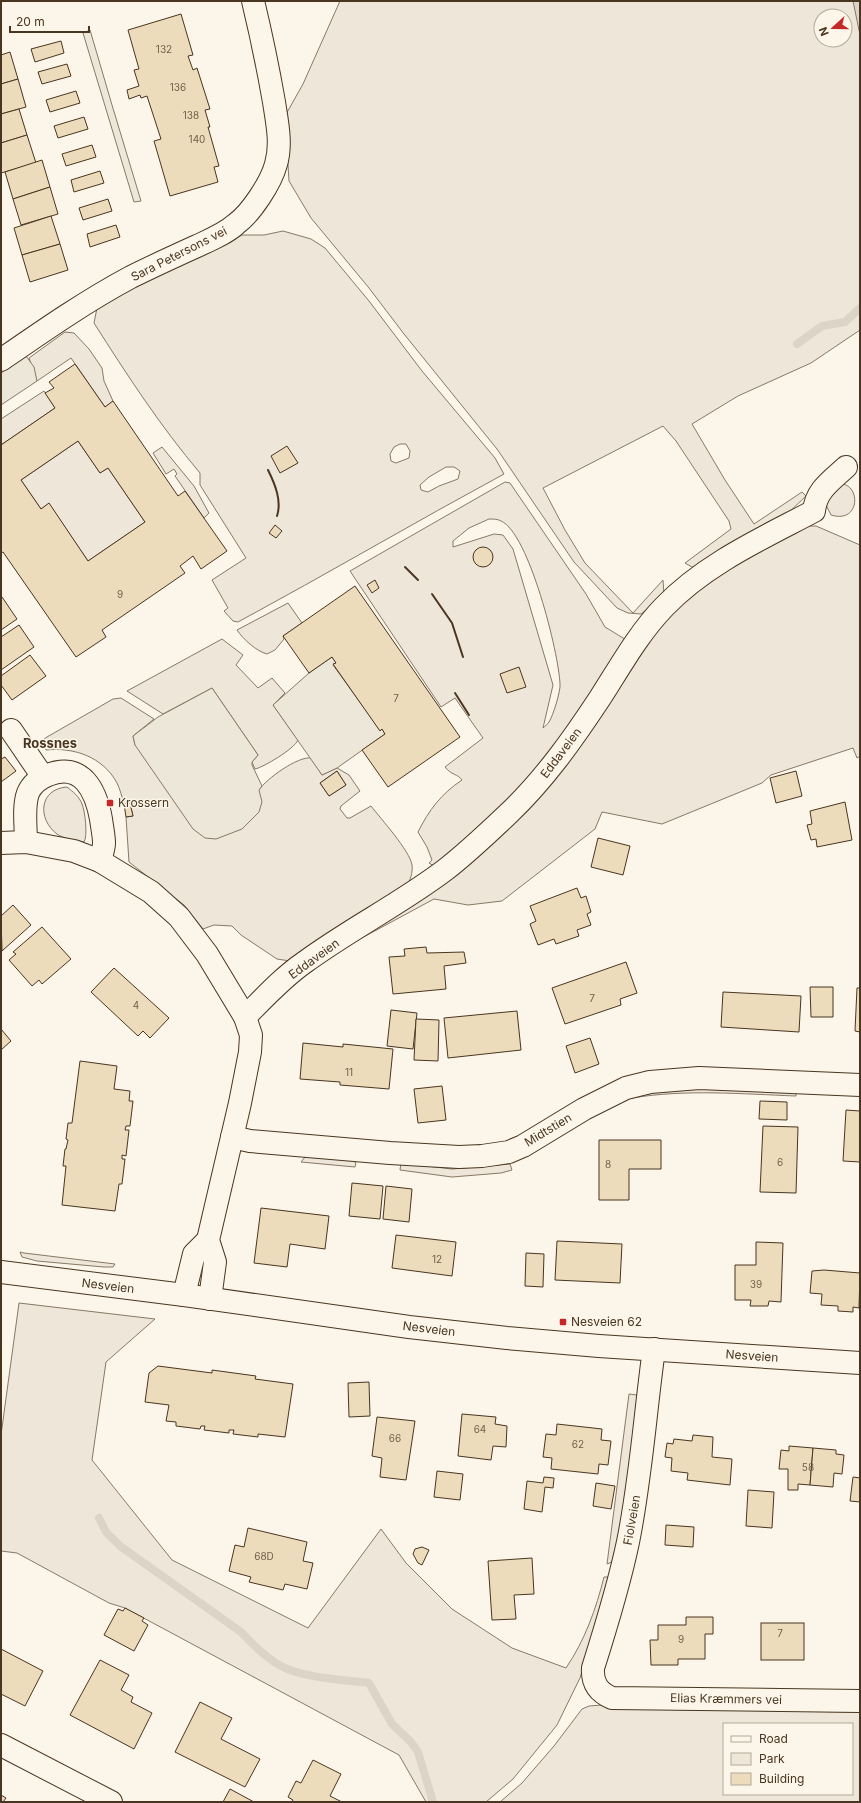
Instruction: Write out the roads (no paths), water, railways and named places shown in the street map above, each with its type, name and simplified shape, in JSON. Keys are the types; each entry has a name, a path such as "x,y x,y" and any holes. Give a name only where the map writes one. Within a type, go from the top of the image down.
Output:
{"street":[{"name":"Sara Petersons vei","path":"1,360 74,311 130,278 235,226 244,218 255,203 270,179 276,165 278,150 276,120 268,65 253,1"},
{"name":"Eddaveien","path":"246,1017 304,963 388,910 444,871 474,846 529,793 553,764 597,702 638,638 666,605 700,576 734,555 814,511 815,500 819,493 846,466"},
{"path":"11,730 43,777"},
{"path":"26,842 28,792 33,785 43,777 55,772 66,771 80,777 91,788 99,808 104,844 100,861"},
{"path":"1,842 26,842 74,851 100,861 151,892 179,917 207,954 246,1017 251,1035 250,1052 208,1240 215,1262 210,1299"},
{"name":"Midtstien","path":"232,1137 250,1141 390,1153 459,1157 482,1156 502,1154 523,1146 584,1109 626,1088 650,1082 699,1078 860,1085"},
{"path":"184,1295 194,1254 208,1240"},
{"name":"Nesveien","path":"1,1272 184,1295 409,1327 599,1346 860,1363"},
{"name":"Fiolveien","path":"596,1686 592,1678 593,1668 619,1582 631,1526 654,1349"},
{"name":"Elias Kræmmers vei","path":"596,1686 603,1694 612,1698 860,1702"},
{"path":"1,1745 111,1802"}],"waterway":[{"path":"797,344 822,326 845,322 860,308"},
{"path":"99,1518 106,1532 120,1546 241,1632 250,1642 275,1663 290,1670 312,1676 369,1683 392,1724 411,1742 418,1752 433,1802"}],"place":[{"name":"Krossern","path":"110,803"},
{"name":"Nesveien 62","path":"563,1322"}],"district":[{"name":"Rossnes","path":"50,743"}]}
